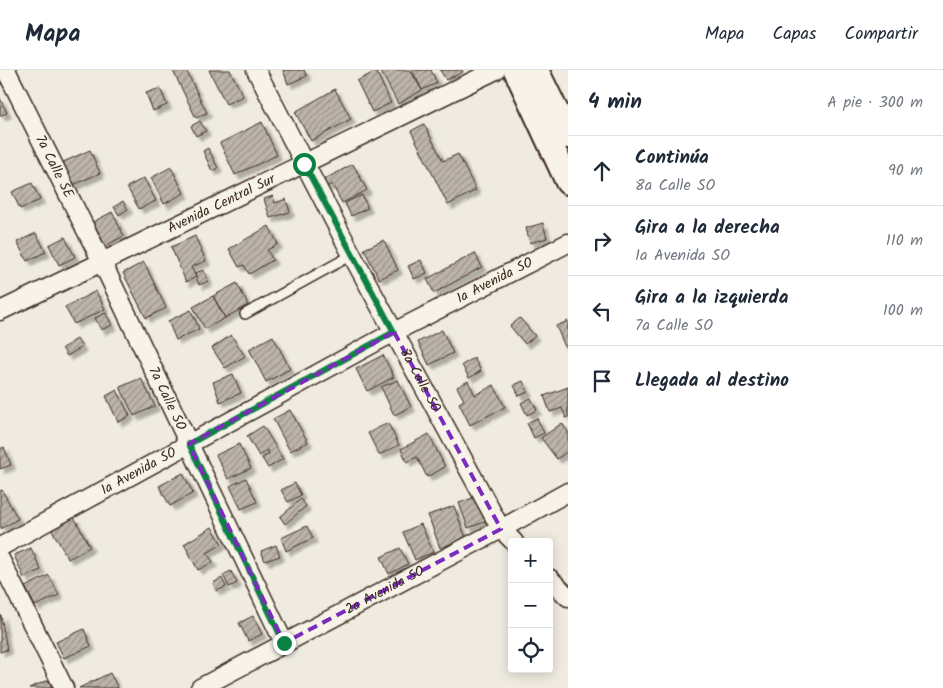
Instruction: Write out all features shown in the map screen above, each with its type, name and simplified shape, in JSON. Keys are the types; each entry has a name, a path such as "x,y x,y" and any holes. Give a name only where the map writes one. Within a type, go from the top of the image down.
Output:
{"main road":[{"path":"516,70 568,182"},
{"path":"536,70 568,136"}],"street":[{"name":"7a Calle SE","path":"6,70 102,262"},
{"name":"8a Calle SO","path":"256,70 352,255 501,529 510,538"},
{"name":"Avenida Central Sur","path":"0,311 496,70"},
{"name":"1a Avenida SO","path":"0,547 394,332 568,243"},
{"name":"7a Calle SO","path":"102,262 284,643"},
{"name":"2a Avenida SO","path":"200,688 568,492"},
{"path":"0,559 64,688"},
{"path":"553,582 568,597"}],"lane":[{"path":"245,314 352,255"}],"highlighted area":[{"path":"394,332 501,529 284,643 189,444"}],"building":[{"path":"174,70 186,70 207,113 196,118"},
{"path":"209,70 230,70 243,96 226,104"},
{"path":"283,70 304,70 307,76 288,84"},
{"path":"380,70 410,70 422,90 398,104"},
{"path":"412,70 431,70 437,83 422,90"},
{"path":"440,70 462,70 463,72 446,80"},
{"path":"376,71 391,103 372,112 357,81"},
{"path":"160,88 167,105 153,111 146,93"},
{"path":"335,89 351,119 311,141 295,112"},
{"path":"0,98 7,113 0,116"},
{"path":"200,121 206,131 196,136 191,126"},
{"path":"262,122 277,155 235,175 220,143"},
{"path":"424,124 443,161 458,154 476,190 448,205 411,131"},
{"path":"208,148 218,168 212,171 203,151"},
{"path":"90,150 100,173 71,186 61,163"},
{"path":"353,164 367,190 342,203 332,184 327,187 323,180"},
{"path":"171,167 184,193 164,204 151,178"},
{"path":"144,178 156,201 139,209 127,187"},
{"path":"32,183 40,200 20,209 12,192"},
{"path":"362,195 368,208 351,216 345,203"},
{"path":"273,196 275,203 286,199 290,212 270,218 264,199"},
{"path":"123,201 128,209 119,215 114,207"},
{"path":"112,212 124,236 105,246 93,222"},
{"path":"543,223 547,238 530,243 526,228"},
{"path":"269,226 278,244 267,250 273,260 249,274 244,265 239,267 229,249"},
{"path":"36,233 46,252 27,261 17,242"},
{"path":"195,236 206,261 191,267 196,277 186,282 171,247"},
{"path":"65,237 75,257 59,265 49,245"},
{"path":"384,240 398,270 379,279 364,249"},
{"path":"475,253 482,267 434,293 427,279"},
{"path":"421,260 427,273 414,279 408,266"},
{"path":"144,262 166,308 146,318 123,273"},
{"path":"204,270 208,281 199,285 195,273"},
{"path":"237,283 248,305 225,318 213,296"},
{"path":"96,291 105,309 74,324 65,307"},
{"path":"213,296 225,318 205,329 193,307"},
{"path":"191,310 199,329 176,340 168,321"},
{"path":"106,313 112,325 101,330 95,318"},
{"path":"520,318 535,336 525,344 510,326"},
{"path":"568,321 568,348 566,349 556,326"},
{"path":"442,330 453,353 429,365 418,342"},
{"path":"231,335 245,356 225,368 212,348"},
{"path":"273,336 290,369 266,382 249,349"},
{"path":"77,339 82,347 67,356 62,348"},
{"path":"383,355 394,377 367,391 356,369"},
{"path":"474,358 481,371 469,378 462,365"},
{"path":"233,374 241,393 220,402 213,382"},
{"path":"141,378 155,406 134,416 120,387"},
{"path":"398,380 411,407 394,415 381,387"},
{"path":"468,381 475,395 494,385 505,407 470,425 459,403 464,400 457,387"},
{"path":"523,381 528,392 519,396 514,385"},
{"path":"568,387 568,417 566,418 562,408 550,412 544,396"},
{"path":"117,390 130,416 118,422 106,396"},
{"path":"531,398 537,410 527,415 521,403"},
{"path":"290,410 308,442 290,451 273,419"},
{"path":"537,418 544,433 534,438 527,423"},
{"path":"388,423 399,445 379,455 368,433"},
{"path":"562,423 568,432 568,451 557,459 541,438"},
{"path":"263,426 283,459 268,468 262,458 269,454 267,450 259,456 247,436"},
{"path":"429,434 445,467 427,477 417,457 407,462 401,449"},
{"path":"239,444 251,468 228,479 216,455"},
{"path":"4,447 11,465 0,469 0,449"},
{"path":"183,473 193,493 170,506 159,486"},
{"path":"246,478 257,502 241,509 230,486"},
{"path":"295,483 301,495 288,502 281,490"},
{"path":"2,490 18,519 0,529 0,491"},
{"path":"478,496 487,521 468,528 459,503"},
{"path":"301,499 306,506 285,524 280,517"},
{"path":"454,506 466,538 440,548 428,515"},
{"path":"74,517 90,547 68,559 52,530"},
{"path":"421,524 433,552 415,560 403,532"},
{"path":"307,526 313,538 286,551 281,538"},
{"path":"212,527 222,544 207,553 213,562 198,570 184,544"},
{"path":"276,545 280,556 265,561 261,551"},
{"path":"31,548 41,570 24,578 14,555"},
{"path":"400,548 408,564 389,574 381,557"},
{"path":"231,571 237,583 229,587 223,575"},
{"path":"49,575 59,595 35,606 25,587"},
{"path":"222,578 226,587 216,591 213,583"},
{"path":"0,615 7,650 0,652"},
{"path":"253,616 262,634 248,641 239,623"},
{"path":"84,629 91,646 64,658 56,642"},
{"path":"110,673 118,688 79,688"},
{"path":"49,680 52,688 29,688"}],"route":[{"path":"284,643 189,444 394,332 304,164"}]}
